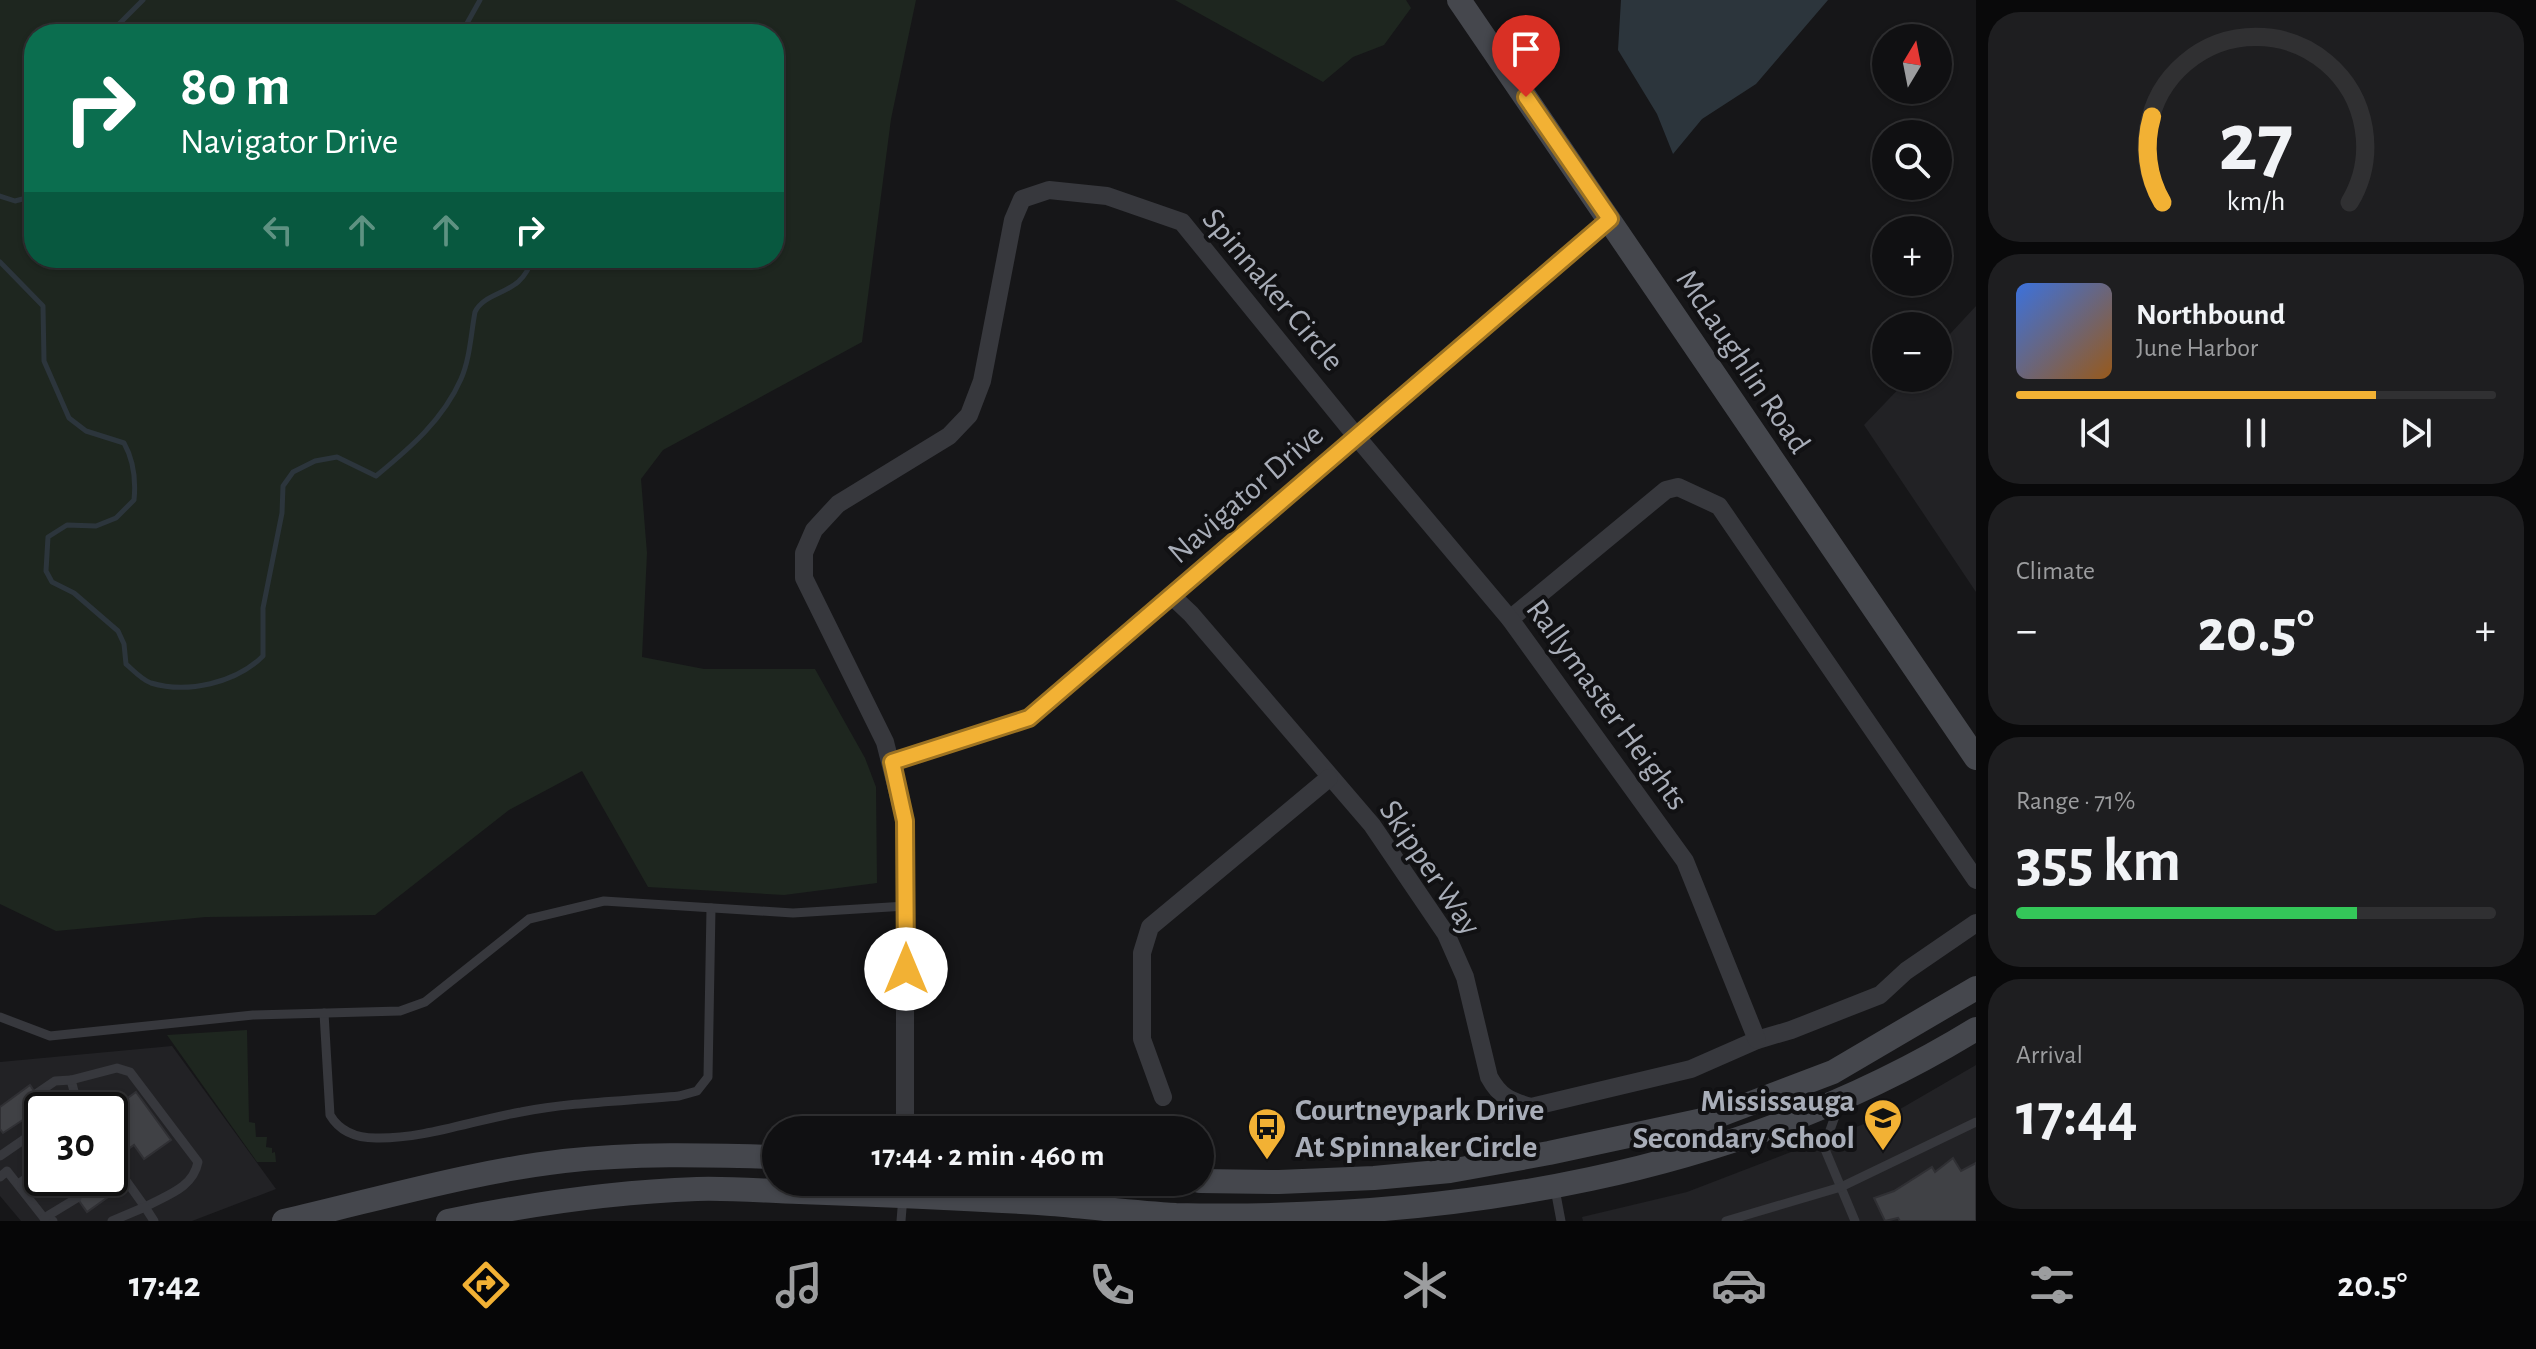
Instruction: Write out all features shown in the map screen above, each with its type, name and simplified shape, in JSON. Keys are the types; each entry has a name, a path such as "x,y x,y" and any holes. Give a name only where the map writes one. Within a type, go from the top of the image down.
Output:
{"main road":[{"name":"McLaughlin Road","path":"1459,0 1976,758"},
{"path":"1214,1181 1374,1178 1450,1171 1712,1118 1833,1072 1976,988"},
{"path":"972,1196 1174,1215 1272,1217 1403,1211 1555,1189 1662,1164 1783,1126 1921,1063 1976,1029"},
{"path":"1549,1153 1555,1189"},
{"path":"284,1221 472,1178 563,1161 676,1155 762,1157"},
{"path":"448,1221 699,1189 762,1189"}],"street":[{"name":"Spinnaker Circle","path":"905,1116 905,821 885,742 804,578 804,553 814,530 838,504 949,436 969,415 982,381 1013,220 1022,199 1049,190 1107,196 1182,222 1356,436"},
{"name":"Navigator Drive","path":"892,762 1029,718 1610,219"},
{"name":"Rallymaster Heights","path":"1356,436 1510,619 1685,861 1757,1040"},
{"path":"1510,619 1666,490 1678,487 1719,506 1976,880"},
{"name":"Skipper Way","path":"1172,596 1191,614 1372,825 1446,934 1465,977 1489,1077 1506,1100 1531,1107 1691,1069 1757,1040 1880,995 1906,971 1976,923"},
{"path":"1163,1097 1142,1039 1142,953 1150,927 1329,778"}],"lane":[{"path":"0,1017 50,1036 253,1015 400,1011 425,1002 529,919 604,901 793,913 906,906"},
{"path":"324,1013 330,1115 337,1127 352,1134 375,1138 412,1135 524,1111 679,1096 697,1091 708,1077 711,908"},
{"path":"39,1092 55,1081 117,1068 130,1072 196,1156 196,1174 187,1185 112,1221"},
{"path":"71,1080 74,1092"},
{"path":"1824,1147 1841,1100"},
{"path":"1726,1221 1841,1187 1976,1122"},
{"path":"1783,1126 1824,1147 1855,1221"},
{"path":"0,1156 24,1139"},
{"path":"2,1170 49,1220 77,1198"},
{"path":"18,1184 24,1180"},
{"path":"128,1186 154,1221"},
{"path":"1555,1189 1561,1221"},
{"path":"901,1221 903,1196"}],"shaded area":[{"path":"0,0 916,0 891,119 862,342 663,450 641,479 647,553 642,657 704,669 815,669 865,758 876,787 877,883 784,895 648,887 582,771 509,810 375,915 206,917 56,931 0,904"},
{"path":"1175,0 1406,0 1411,8 1384,45 1353,57 1323,82"},
{"path":"1621,0 1828,0 1756,84 1702,119 1673,154 1657,114 1618,50"},
{"path":"1976,306 1976,592 1864,425 1896,392 1952,392 1952,332"},
{"path":"247,1030 249,1122 255,1123 256,1137 267,1137 266,1147 275,1152 276,1162 257,1162 167,1035"},
{"path":"172,1046 276,1189 192,1221 21,1221 0,1196 0,1062"},
{"name":"Mississauga Secondary School","path":"1976,1065 1976,1221 1583,1221 1582,1217 1687,1192 1895,1112"}],"building":[{"path":"30,1085 35,1092 24,1092 24,1119 3,1133 0,1129 0,1107"},
{"path":"136,1092 171,1140 144,1159 134,1145 128,1149 128,1098"},
{"path":"1953,1158 1961,1171 1976,1163 1976,1221 1900,1221 1898,1218 1885,1221 1874,1198 1894,1191 1932,1167 1935,1172"},
{"path":"76,1196 109,1196 87,1212"}],"waterway":[{"path":"119,24 143,0"},
{"path":"467,24 480,0"},
{"path":"0,196 15,201 24,199"},
{"path":"0,262 43,306 44,361 69,418 86,431 124,443 134,471 134,500 116,518 96,526 67,525 48,537 46,571 52,582 74,593 118,631 124,644 126,664 138,675 151,683 180,687 225,679 263,656 263,608 282,513 283,486 293,472 315,461 337,457 376,476 401,455 435,420 454,394 466,363 475,312 487,299 513,286 528,268"}],"place":[{"name":"Mississauga Secondary School","path":"1883,1152"},
{"name":"Courtneypark Drive At Spinnaker Circle","path":"1267,1161"}],"route":[{"path":"906,969 905,821 892,762 1029,718 1610,219 1526,97"}]}
